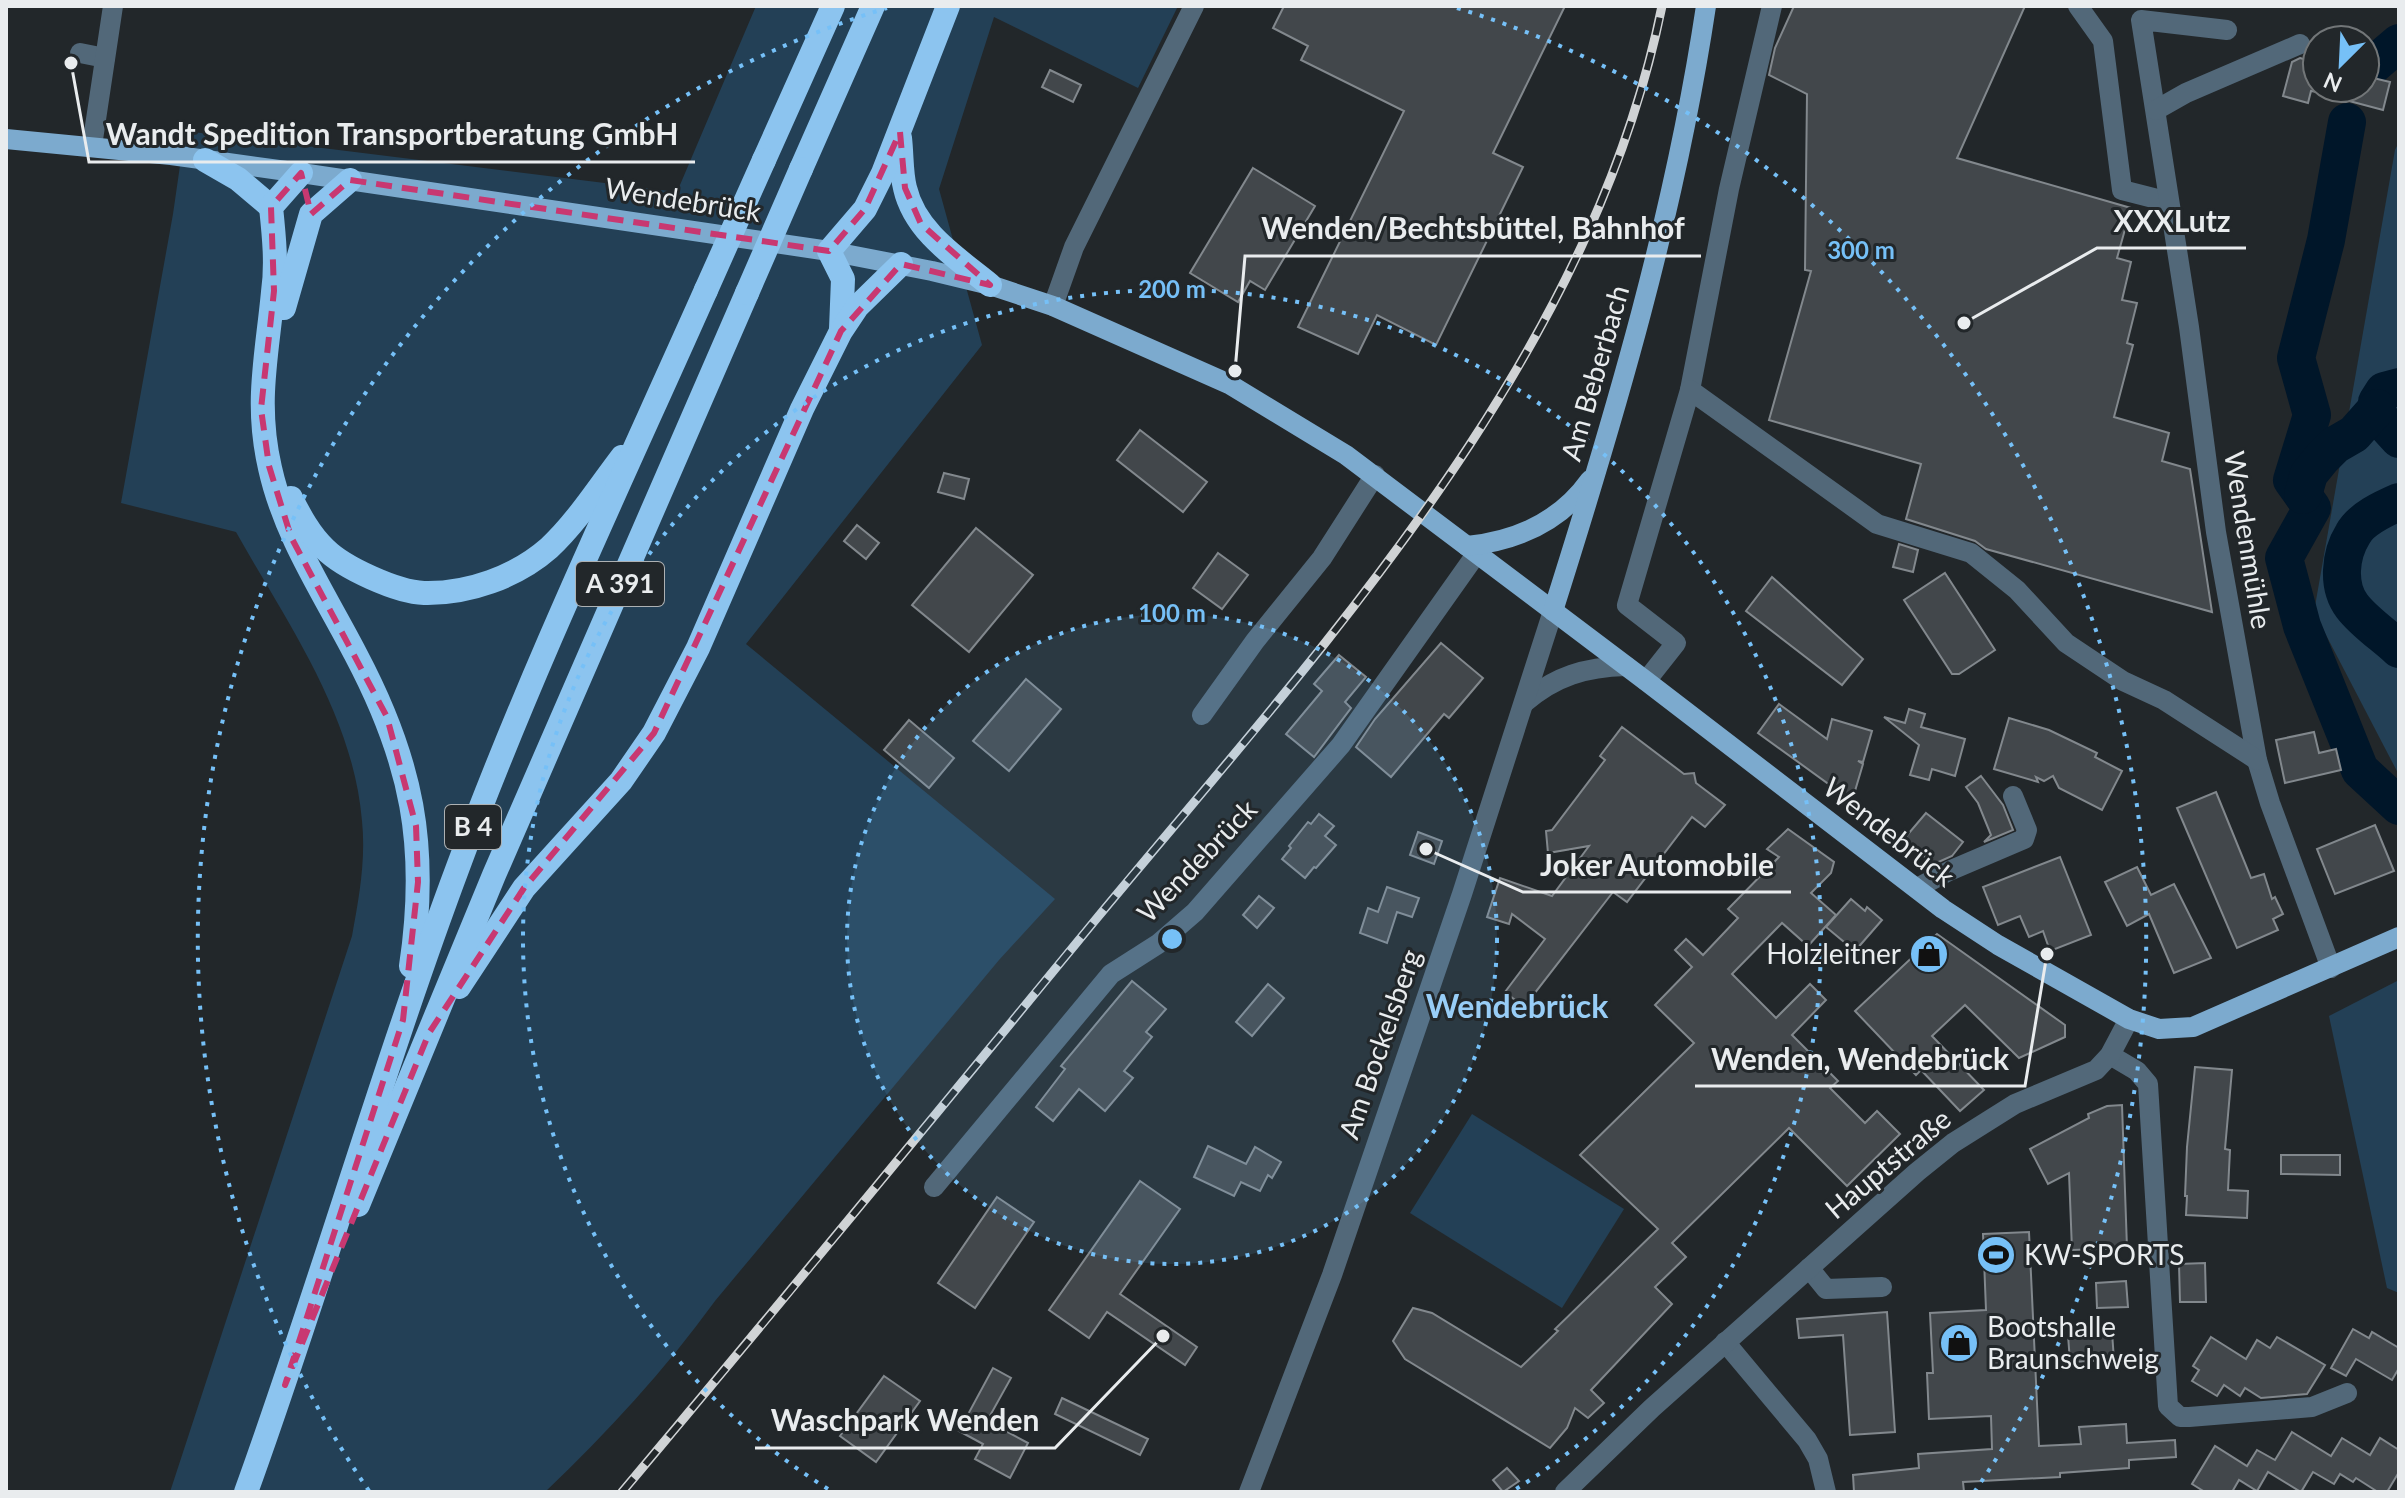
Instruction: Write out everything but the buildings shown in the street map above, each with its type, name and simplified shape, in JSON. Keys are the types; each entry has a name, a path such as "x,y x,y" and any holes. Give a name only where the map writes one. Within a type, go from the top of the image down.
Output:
{"highway":[{"name":"A 391","path":"551,637 833,6"},
{"name":"A 391","path":"494,875 873,6"},
{"path":"841,331 843,279 829,251 865,209 900,132 948,6"},
{"path":"900,132 905,188 921,224 990,285"},
{"path":"205,160 238,179 271,207 275,250 274,291 261,409 269,466 291,537 387,717 404,771 416,826 416,931 403,1020"},
{"path":"271,207 301,173"},
{"path":"301,173 311,214 287,293 276,353 273,411 280,464 290,497 305,525 326,550 367,577 423,593 471,587 508,575 548,548 645,427"},
{"path":"311,214 350,180"},
{"path":"429,1033 524,888 621,781 654,733 698,648 802,409 841,331 857,307 901,264"},
{"name":"B 4","path":"246,1492 285,1385 403,1020 495,771 551,637"},
{"name":"B 4","path":"285,1385 494,875"}],"main road":[{"name":"Am Beberbach","path":"1553,611 1624,380 1667,215 1684,138 1706,6"},
{"name":"Wendebrück","path":"6,139 171,155 829,251 990,285 1053,306 1229,384 1375,475 1943,909 1998,945 2129,1019"},
{"path":"1472,550 1513,538 1542,524 1568,506 1597,470"},
{"path":"2129,1019 2159,1029 2193,1027 2399,937"}],"street":[{"path":"92,146 113,6"},
{"path":"1053,306 1074,247 1194,6"},
{"path":"1646,681 1676,643 1627,605 1690,390 1729,189 1772,6"},
{"path":"2078,6 2103,41 2122,190 2169,202"},
{"name":"Wendenmühle","path":"2227,30 2141,20 2189,327 2216,532 2257,760 2331,968"},
{"path":"2156,110 2186,93 2300,44"},
{"path":"80,53 105,58"},
{"path":"1690,390 1877,524 1971,553 2017,590 2066,643 2123,681 2164,700 2257,760"},
{"path":"1202,715 1255,641 1322,558 1375,475"},
{"name":"Wendebrück","path":"934,1187 1111,974 1158,944 1195,912 1341,745 1472,550"},
{"name":"Am Bockelsberg","path":"1249,1492 1332,1275 1462,894 1553,611"},
{"path":"1524,703 1541,689 1571,673 1596,667 1626,666"},
{"path":"1917,888 2024,839 2027,830 2013,796"},
{"name":"Hauptstraße","path":"1565,1492 1725,1342 1953,1143 2015,1104 2096,1070 2110,1055 2129,1019"},
{"path":"2110,1055 2137,1071 2148,1084 2168,1406 2180,1417 2189,1417 2312,1407 2347,1393"},
{"path":"1809,1268 1826,1289 1882,1287"},
{"path":"1725,1342 1807,1440 1818,1459 1826,1492"}],"highlighted area":[{"path":"900,132 905,188 921,224 990,285 901,264 841,331 654,733 524,888 429,1033 285,1385 403,1020 418,882 416,826 387,717 291,537 269,466 261,409 274,291 271,207 301,173 311,214 350,180 829,251 865,209"}],"shaded area":[{"path":"756,6 1178,6 1138,88 994,17 939,189 982,345 746,644 1055,899 999,960 656,1376 545,1492 170,1492 352,936 363,850 356,782 332,707 296,635 236,532 121,503 185,131 677,192"},
{"path":"2399,142 2399,775 2314,612 2395,150"},
{"path":"2399,980 2399,1293 2387,1288 2329,1016"},
{"path":"1472,1114 1624,1209 1562,1308 1410,1213"}],"waterway":[{"path":"2381,58 2399,43"},
{"path":"2347,122 2326,240 2296,358 2312,415 2292,480 2312,508 2284,558 2302,626 2360,770 2399,806"},
{"path":"2399,387 2384,391 2377,402 2377,415 2399,439"},
{"path":"2303,495 2309,474 2322,458 2335,445 2354,434 2377,408"},
{"path":"2399,502 2361,524 2345,551 2342,570 2344,589 2352,606 2399,649"}],"railway":[{"path":"622,1492 1270,712 1436,494 1511,379 1575,260 1626,136 1662,6"}],"place":[{"name":"Wandt Spedition Transportberatung GmbH","path":"71,63"},
{"name":"XXXLutz","path":"1964,323"},
{"name":"Wenden/Bechtsbüttel, Bahnhof","path":"1235,371"},
{"name":"Joker Automobile","path":"1426,849"},
{"name":"Holzleitner","path":"1929,954"},
{"name":"Wenden, Wendebrück","path":"2047,954"},
{"name":"KW-SPORTS","path":"1996,1255"},
{"name":"Waschpark Wenden","path":"1163,1336"},
{"name":"Bootshalle Braunschweig","path":"1959,1343"}],"district":[{"name":"Wendebrück","path":"1517,1007"}]}
